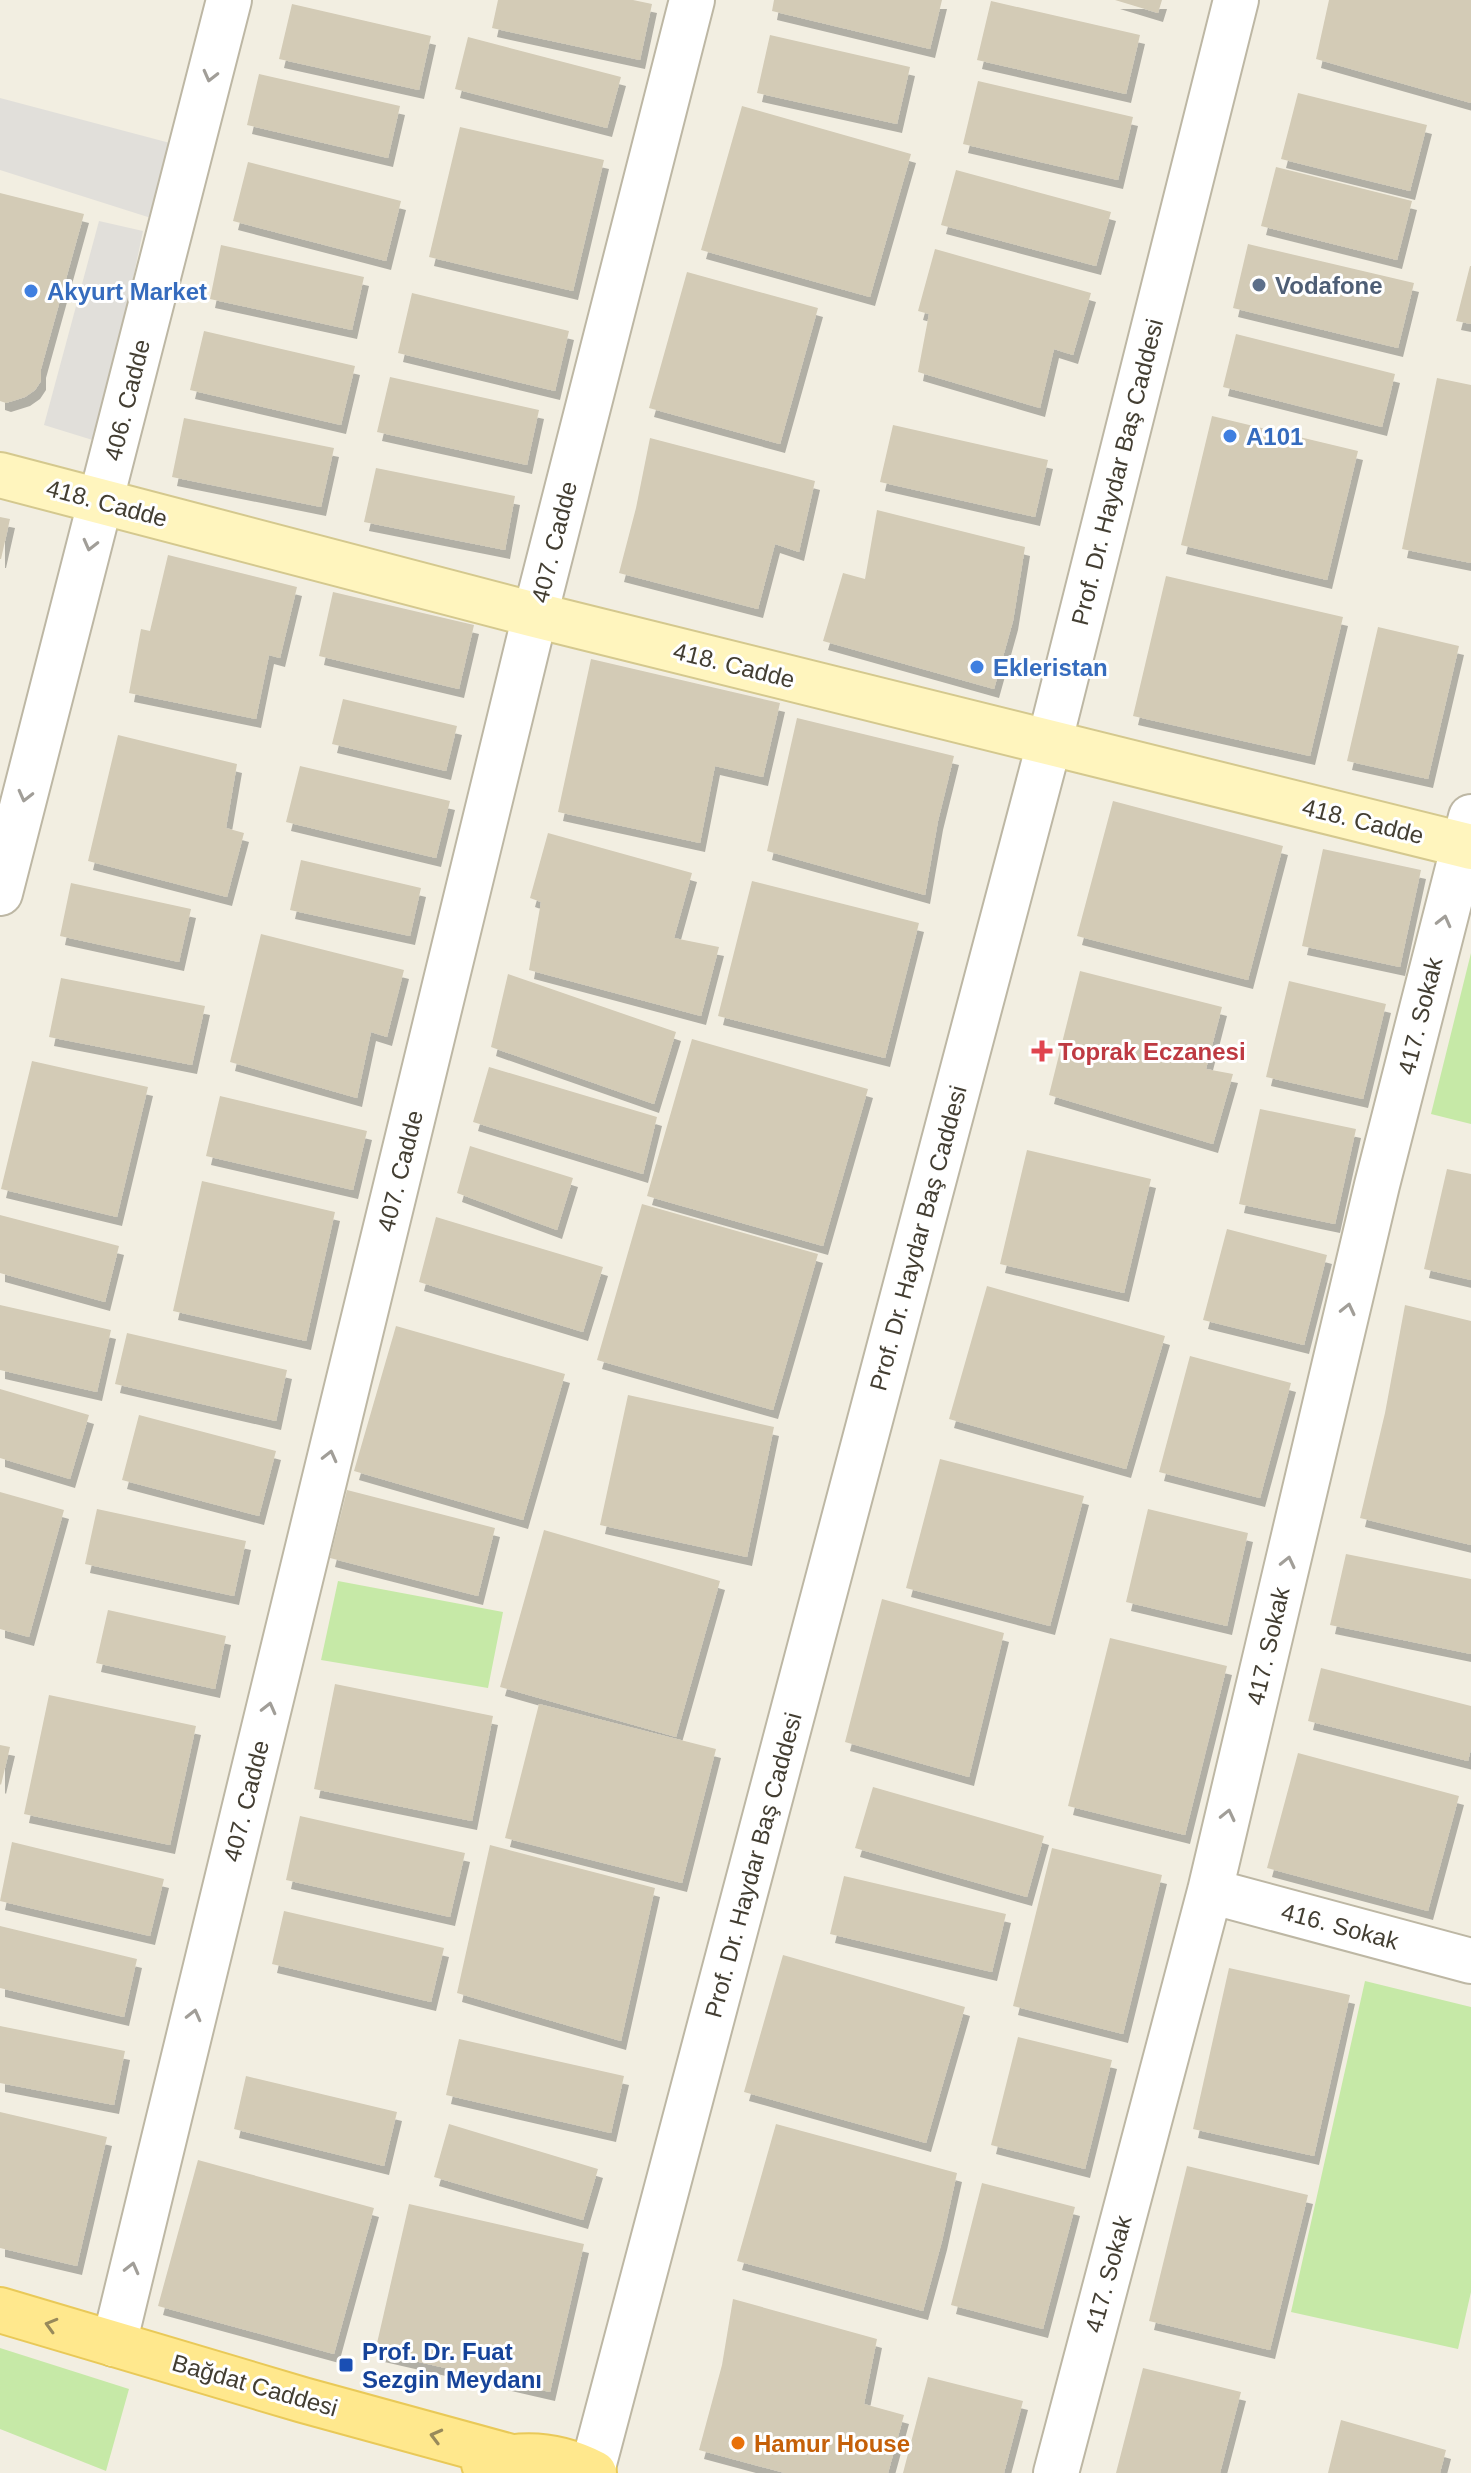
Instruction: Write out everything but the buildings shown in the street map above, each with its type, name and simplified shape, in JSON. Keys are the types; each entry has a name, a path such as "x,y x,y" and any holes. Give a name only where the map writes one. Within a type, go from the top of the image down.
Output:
{"main road":[{"name":"Bağdat Caddesi","path":"0,2310 511,2457"},
{"path":"464,2473 511,2457 552,2458 593,2472"}],"street":[{"name":"406. Cadde","path":"0,893 229,0"},
{"name":"407. Cadde","path":"114,2344 535,615 692,0"},
{"name":"Prof. Dr. Haydar Baş Caddesi","path":"593,2472 1049,744 1236,0"},
{"name":"418. Cadde","path":"0,475 535,615 1049,744 1469,836"},
{"name":"417. Sokak","path":"1056,2473 1210,1891 1377,1185 1469,836"},
{"name":"416. Sokak","path":"1210,1891 1471,1961"}],"green space":[{"path":"1471,953 1471,1124 1431,1114"},
{"path":"338,1581 503,1612 488,1688 321,1660"},
{"path":"1365,1981 1471,2007 1471,2292 1458,2349 1291,2312"},
{"path":"0,2348 129,2389 106,2471 0,2429"}],"shaded area":[{"path":"0,98 170,143 151,218 0,170"},
{"path":"99,221 143,231 99,442 44,425"}],"place":[{"name":"Vodafone","path":"1259,285"},
{"name":"Akyurt Market","path":"31,291"},
{"name":"A101","path":"1230,436"},
{"name":"Ekleristan","path":"977,667"},
{"name":"Toprak Eczanesi","path":"1042,1051"},
{"name":"Prof. Dr. Fuat Sezgin Meydanı","path":"346,2365"},
{"name":"Hamur House","path":"738,2443"}]}
